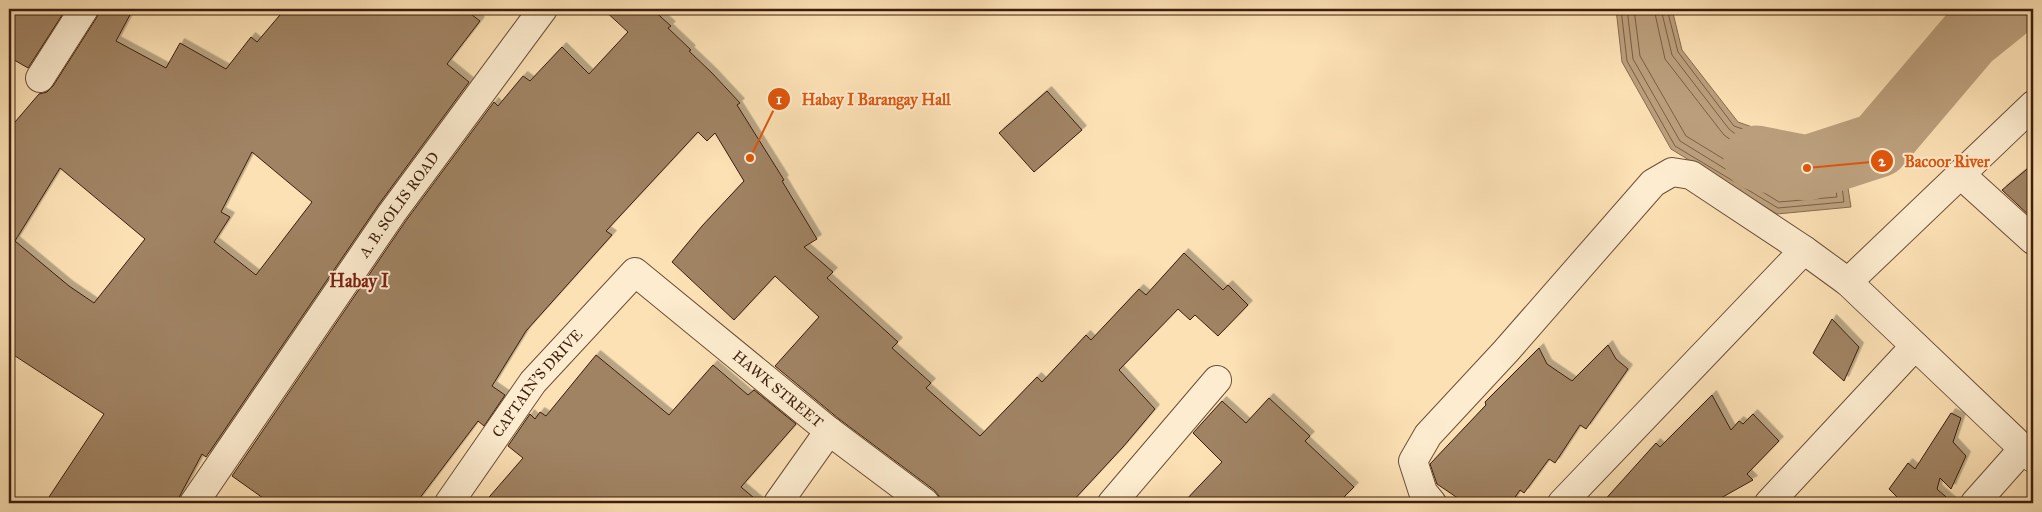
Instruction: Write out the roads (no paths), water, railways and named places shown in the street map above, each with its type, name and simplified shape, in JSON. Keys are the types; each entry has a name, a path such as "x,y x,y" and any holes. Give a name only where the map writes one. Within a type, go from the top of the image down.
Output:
{"street":[{"path":"40,78 84,9"},
{"name":"A. B. SOLIS ROAD","path":"198,501 392,213 543,9"},
{"path":"1848,282 2033,105"},
{"path":"1432,503 1423,492 1413,461 1428,435 1506,351 1653,183 1672,172 1691,175 1804,250 1848,282 2028,453 1975,503"},
{"path":"1960,174 2033,240"},
{"path":"1562,503 1804,250"},
{"name":"HAWK STREET","path":"635,272 829,431 925,503"},
{"name":"CAPTAIN'S DRIVE","path":"449,503 532,382 635,272"},
{"path":"1769,503 1915,346"},
{"path":"1112,503 1217,380"},
{"path":"778,503 829,431"}],"water":[{"path":"1616,9 1672,9 1682,50 1738,122 1795,142 1841,144 1851,207 1777,214 1671,149 1622,62"}],"waterway":[{"path":"1756,158 1807,168 1878,145 1969,38 2005,9"}],"place":[{"name":"Habay I Barangay Hall","path":"750,158"},
{"name":"Bacoor River","path":"1807,168"}],"district":[{"name":"Habay I","path":"359,281"}]}
